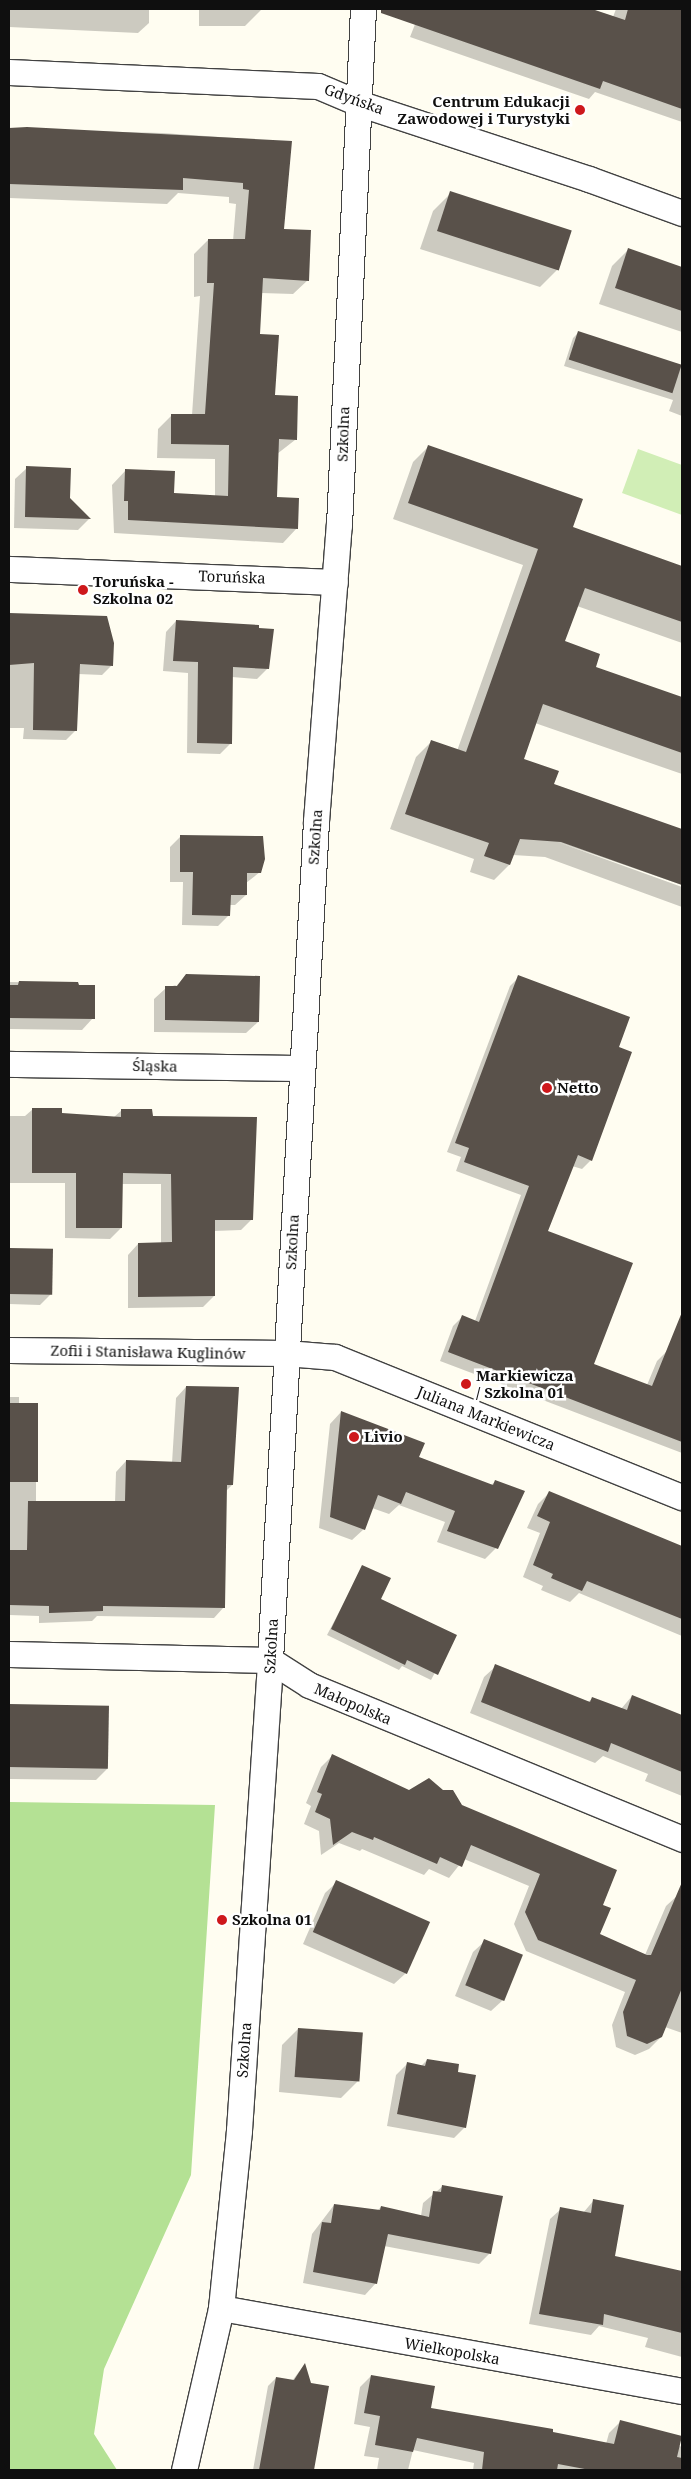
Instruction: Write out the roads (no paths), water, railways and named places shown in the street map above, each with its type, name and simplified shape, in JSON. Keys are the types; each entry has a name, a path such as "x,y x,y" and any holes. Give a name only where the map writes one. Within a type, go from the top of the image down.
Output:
{"street":[{"name":"Szkolna","path":"184,2470 221,2308 239,2130 270,1660 316,821 336,582 363,9"},
{"name":"Gdyńska","path":"9,72 318,86 358,103 589,178 682,213"},
{"name":"Toruńska","path":"9,569 336,582"},
{"name":"Śląska","path":"9,1064 302,1068"},
{"name":"Zofii i Stanisława Kuglinów","path":"9,1350 286,1353"},
{"name":"Juliana Markiewicza","path":"286,1353 335,1357 682,1498"},
{"path":"9,1654 270,1660"},
{"name":"Małopolska","path":"270,1660 309,1685 682,1839"},
{"name":"Wielkopolska","path":"221,2308 682,2391"}],"place":[{"name":"Centrum Edukacji Zawodowej i Turystyki","path":"580,110"},
{"name":"Toruńska - Szkolna 02","path":"83,590"},
{"name":"Netto","path":"547,1088"},
{"name":"Markiewicza / Szkolna 01","path":"466,1384"},
{"name":"Livio","path":"354,1437"},
{"name":"Szkolna 01","path":"222,1920"}]}
